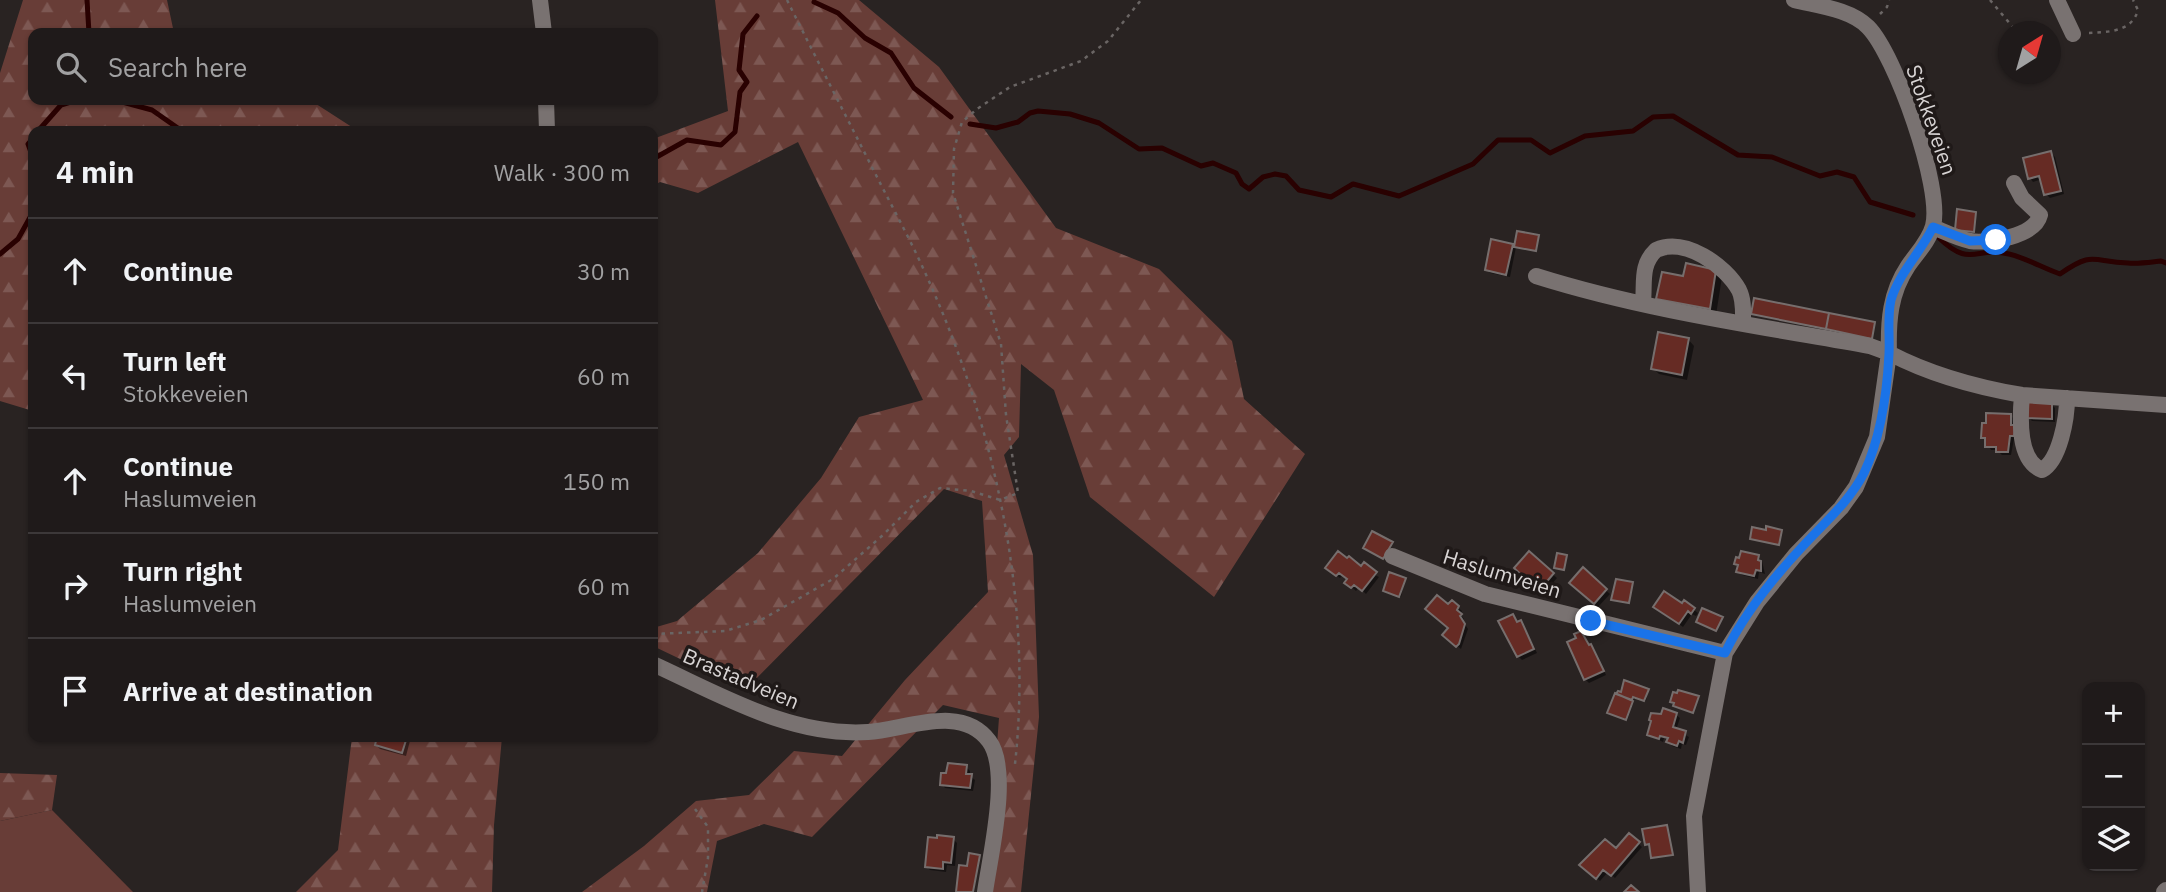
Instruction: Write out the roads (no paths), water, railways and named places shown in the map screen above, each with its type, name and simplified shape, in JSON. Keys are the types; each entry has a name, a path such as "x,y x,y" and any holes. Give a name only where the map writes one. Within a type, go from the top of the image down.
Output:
{"street":[{"path":"540,0 543,28"},
{"name":"Stokkeveien","path":"1794,0 1849,15 1868,26 1886,54 1927,162 1935,203 1933,227"},
{"path":"2057,0 2073,34"},
{"path":"546,105 547,126"},
{"path":"1698,892 1694,816 1725,653 1757,602 1796,554 1841,508 1856,487 1877,437 1889,353 1891,300 1901,278 1933,227 1981,242 2011,236 2032,228 2040,215 2022,198 2014,183"},
{"path":"1643,303 1643,269 1647,261 1656,250 1675,247 1704,257 1733,282 1741,297 1743,323"},
{"path":"1536,276 1643,303 1870,346 1949,379 2022,395 2166,405"},
{"path":"2022,395 2021,428 2026,454 2035,467 2042,470 2057,454 2067,398"},
{"name":"Haslumveien","path":"1392,556 1485,594 1725,653"},
{"name":"Brastadveien","path":"658,666 752,710 796,725 838,732 870,732 943,720 958,722 975,729 989,740 998,758 1000,783 985,892"}],"waterway":[{"path":"87,0 89,28"},
{"path":"814,2 838,13 865,38 891,53 914,88 951,117"},
{"path":"658,156 687,140 721,145 735,132 740,92 747,82 739,70 743,34 757,16"},
{"path":"42,126 61,105"},
{"path":"134,105 152,110 175,126"},
{"path":"970,124 996,128 1018,122 1030,113 1038,111 1070,114 1099,123 1139,149 1162,148 1201,166 1213,163 1236,173 1242,184 1249,189 1263,177 1275,174 1286,176 1299,190 1331,197 1353,184 1399,196 1473,164 1498,140 1531,140 1550,153 1585,136 1633,131 1653,117 1673,116 1738,155 1772,157 1820,176 1837,172 1854,177 1870,202 1913,215"},
{"path":"0,254 18,239 28,221"},
{"path":"1938,237 1958,252 1973,255 1988,252 2009,254 2060,274 2080,262 2093,259 2166,263"}]}
